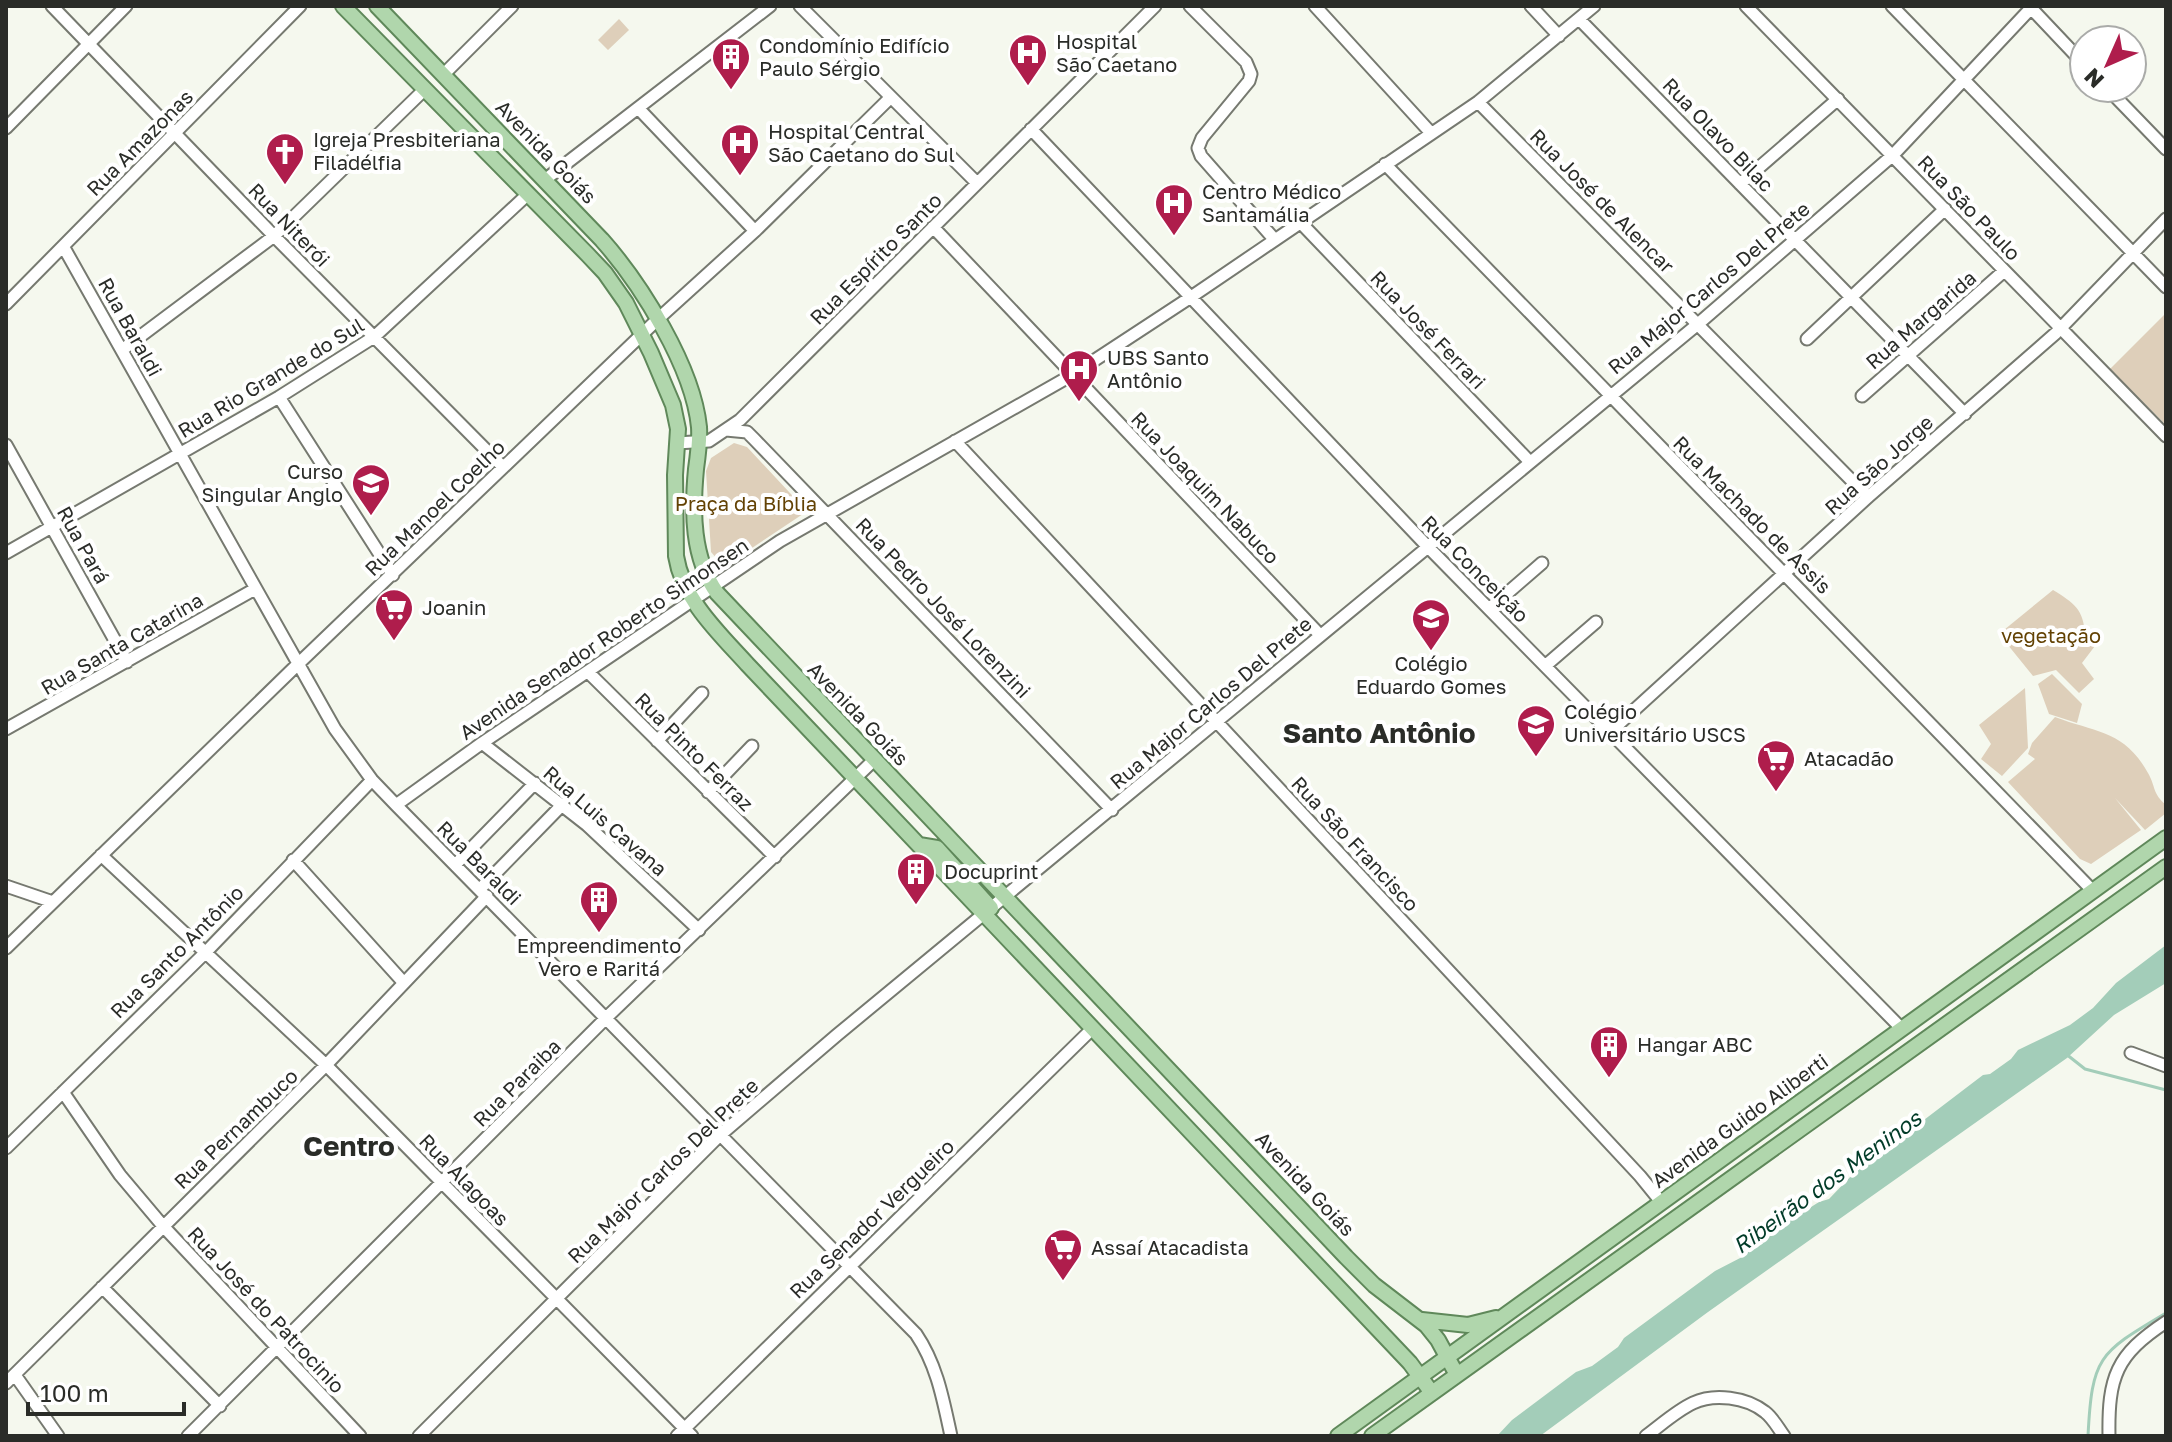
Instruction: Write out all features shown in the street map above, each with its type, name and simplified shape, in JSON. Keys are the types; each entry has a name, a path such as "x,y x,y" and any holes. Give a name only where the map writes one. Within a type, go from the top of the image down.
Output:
{"main road":[{"path":"343,6 605,273 626,303 673,405 678,429 676,556 682,580 692,599 747,664 919,845 987,911 1092,1029 1362,1312 1432,1393"},
{"name":"Avenida Goiás","path":"377,6 546,179 617,257 658,319 694,402 699,429 697,540 700,563 712,586 750,630 1346,1257 1374,1285 1420,1319 1435,1335 1457,1375"},
{"name":"Avenida Guido Aliberti","path":"1338,1436 2166,838"},
{"name":"Avenida Guido Aliberti","path":"1372,1436 2166,867"},
{"path":"1650,1236 1662,1203"},
{"path":"1420,1319 1440,1324 1468,1325 1511,1312"}],"street":[{"name":"Rua Niterói","path":"52,6 503,467"},
{"path":"6,128 126,6"},
{"name":"Rua Amazonas","path":"6,304 300,6"},
{"path":"444,74 512,6"},
{"path":"546,179 770,6"},
{"path":"800,6 977,183"},
{"name":"Rua Espírito Santo","path":"677,443 709,441 746,414 1155,6"},
{"path":"1190,6 1246,62 1251,74 1249,81 1202,138 1198,148 1201,156 1274,239"},
{"path":"1315,6 1431,133"},
{"path":"1531,6 1559,36"},
{"name":"Avenida Senador Roberto Simonsen","path":"396,805 692,599 827,512 1072,375 1191,297 1478,102 1594,6"},
{"name":"Rua São Paulo","path":"1746,6 2166,436"},
{"path":"1892,6 2166,287"},
{"path":"2032,7 2068,46"},
{"name":"Rua Major Carlos Del Prete","path":"419,1436 719,1136 1698,324 1893,155 2032,7"},
{"name":"Rua Olavo Bilac","path":"1579,19 1965,414"},
{"path":"122,350 274,236 424,90"},
{"name":"Rua Manoel Coelho","path":"6,948 891,97"},
{"path":"1740,184 1838,99"},
{"name":"Rua José de Alencar","path":"1478,102 1868,497"},
{"path":"2122,104 2166,149"},
{"path":"638,108 755,231"},
{"name":"Rua Conceição","path":"1031,129 1428,547 1901,1028"},
{"name":"Rua Machado de Assis","path":"1385,164 2093,891"},
{"name":"Rua Rio Grande do Sul","path":"6,553 279,397 374,337 527,195"},
{"path":"1807,339 1945,209"},
{"name":"Rua São Jorge","path":"1609,733 1868,497 2060,329 2166,219"},
{"name":"Rua José Ferrari","path":"1300,222 1530,462"},
{"name":"Rua Joaquim Nabuco","path":"933,227 1320,635"},
{"name":"Rua Baraldi","path":"63,246 297,665 335,729 372,780 719,1136 901,1317 926,1348 940,1382 951,1436"},
{"name":"Rua Margarida","path":"1862,396 2004,271"},
{"path":"279,397 393,575"},
{"path":"726,430 747,432 746,414"},
{"name":"Rua Pedro José Lorenzini","path":"747,432 1112,810"},
{"name":"Rua São Francisco","path":"955,441 1662,1203"},
{"name":"Rua Pará","path":"6,445 127,662"},
{"path":"1489,609 1542,563"},
{"name":"Rua Santa Catarina","path":"6,729 255,589"},
{"path":"1545,666 1596,622"},
{"name":"Rua Pinto Ferraz","path":"588,672 775,857"},
{"path":"657,741 702,693"},
{"name":"Rua Luis Cavana","path":"482,743 563,804 699,930"},
{"path":"708,792 752,746"},
{"name":"Rua Paraiba","path":"188,1436 606,1018 875,759"},
{"name":"Rua Santo Antônio","path":"6,1148 205,953 372,780"},
{"path":"456,864 535,783"},
{"name":"Rua Pernambuco","path":"10,1379 326,1065 404,983 563,804"},
{"name":"Rua Alagoas","path":"101,855 326,1065 685,1433"},
{"path":"293,860 404,983"},
{"path":"6,886 53,902"},
{"name":"Rua Senador Vergueiro","path":"685,1433 1092,1029"},
{"path":"2131,1053 2166,1066"},
{"name":"Rua José do Patrocinio","path":"63,1092 120,1175 163,1226 360,1436"},
{"path":"102,1287 220,1406"},
{"path":"2109,1436 2111,1399 2119,1364 2134,1345 2166,1322"},
{"path":"10,1379 58,1436"},
{"path":"1646,1436 1691,1404 1719,1398 1739,1400 1759,1408 1767,1413 1784,1436"}],"green space":[{"path":"619,19 629,30 608,50 598,40"},
{"path":"2166,313 2166,425 2110,369"},
{"name":"Praça da Bíblia","path":"734,443 747,447 803,507 803,514 728,564 718,560 711,552 706,471 711,458"},
{"name":"vegetação","path":"2053,590 2080,613 2085,636 2101,638 2082,663 2094,679 2079,693 2056,670 2033,676 1999,634"},
{"path":"2052,674 2082,704 2077,723 2049,714 2038,684"},
{"name":"vegetação","path":"2025,688 2028,748 2002,776 1981,759 1991,744 1979,725"},
{"path":"2055,717 2108,735 2129,748 2166,805 2166,813 2145,830 2115,798 2141,830 2091,864 2080,859 2008,782 2035,759 2028,754 2032,743"}],"shaded area":[{"path":"2166,945 2166,983 2114,1015 2067,1058 1708,1312 1540,1436 1497,1436 1512,1420 1576,1372 1592,1366 1618,1347 1624,1338 1715,1271 1744,1256 1768,1234 1829,1199 1853,1174 1983,1075 1990,1074 2011,1059 2018,1050 2070,1025 2093,1008 2116,983"}],"waterway":[{"path":"2066,1054 2085,1069 2166,1090"},
{"path":"2088,1436 2092,1389 2103,1360 2126,1338 2166,1313"}],"place":[{"name":"Hospital São Caetano","path":"1028,87"},
{"name":"Condomínio Edifício Paulo Sérgio","path":"731,91"},
{"name":"Hospital Central São Caetano do Sul","path":"740,177"},
{"name":"Igreja Presbiteriana Filadélfia","path":"285,186"},
{"name":"Centro Médico Santamália","path":"1174,237"},
{"name":"UBS Santo Antônio","path":"1079,403"},
{"name":"Curso Singular Anglo","path":"371,517"},
{"name":"Joanin","path":"394,642"},
{"name":"Colégio Eduardo Gomes","path":"1431,652"},
{"name":"Colégio Universitário USCS","path":"1536,758"},
{"name":"Atacadão","path":"1776,793"},
{"name":"Docuprint","path":"916,906"},
{"name":"Empreendimento Vero e Raritá","path":"599,934"},
{"name":"Hangar ABC","path":"1609,1079"},
{"name":"Assaí Atacadista","path":"1063,1282"}],"district":[{"name":"Santo Antônio","path":"1379,733"},
{"name":"Centro","path":"349,1146"}],"water label":[{"name":"Ribeirão dos Meninos","path":"1827,1182"}]}
